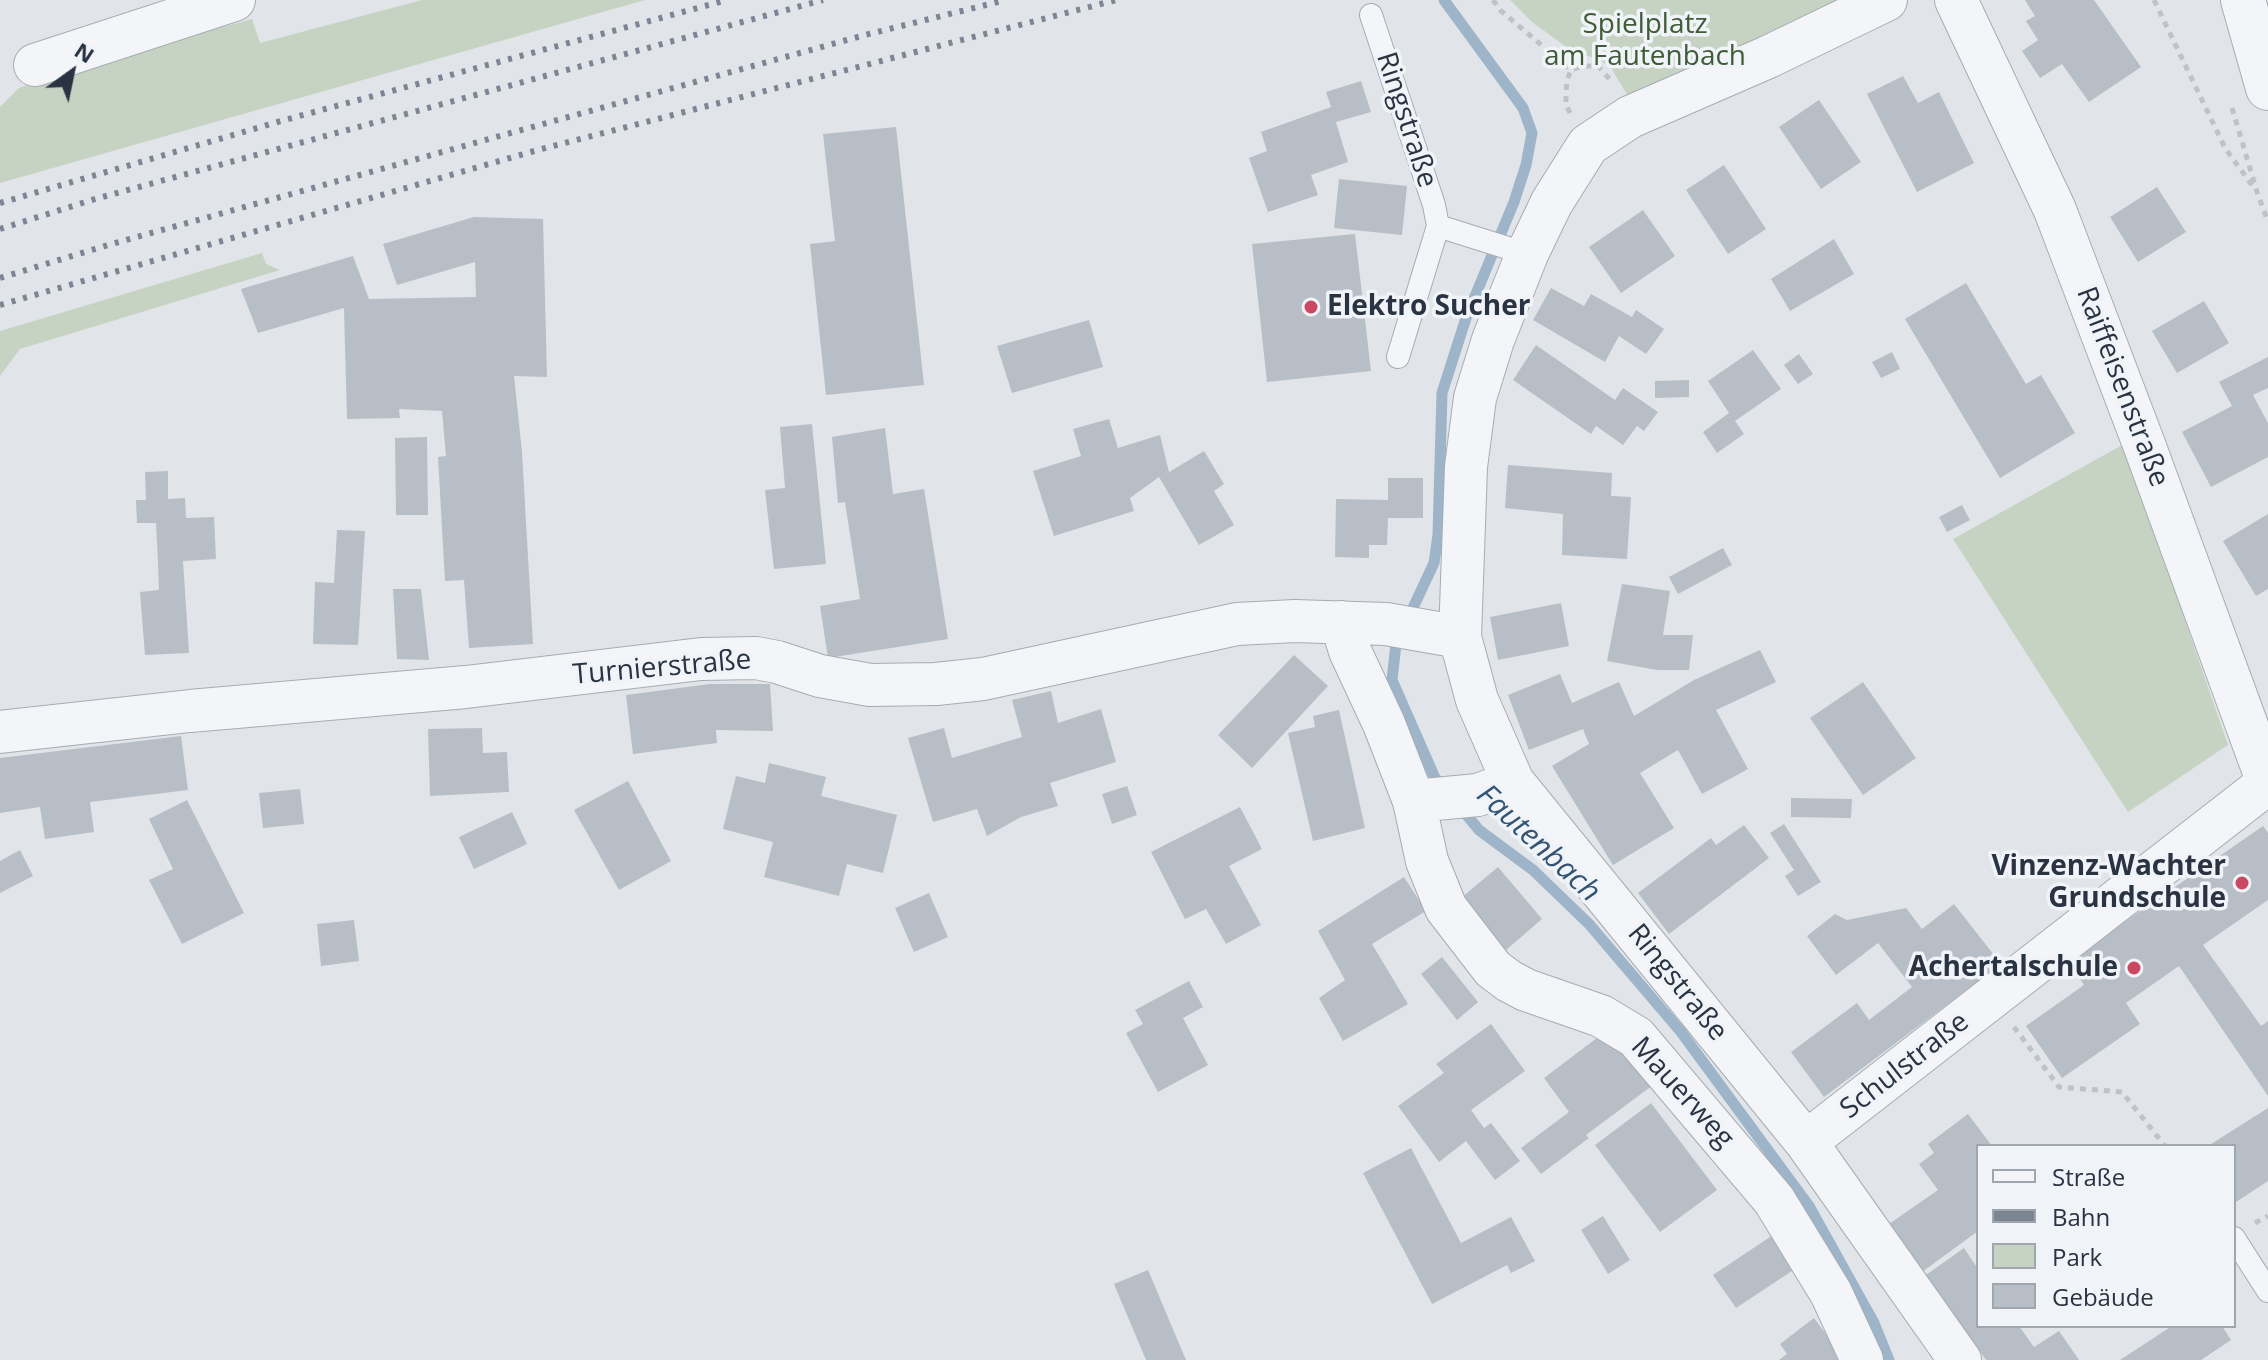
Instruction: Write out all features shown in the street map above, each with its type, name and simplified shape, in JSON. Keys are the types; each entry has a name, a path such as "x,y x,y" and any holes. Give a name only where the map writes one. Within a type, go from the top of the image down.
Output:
{"street":[{"path":"35,65 234,0"},
{"name":"Ringstraße","path":"1886,0 1768,57 1630,117 1588,145 1552,202 1527,254 1493,340 1475,398 1447,635 1477,700 1461,794 1806,1142 1960,1360"},
{"name":"Raiffeisenstraße","path":"1956,0 2055,210 2268,783"},
{"path":"2243,0 2268,88"},
{"name":"Turnierstraße","path":"0,732 190,711 466,687 701,659 756,658 820,676 870,685 936,684 983,679 1237,624 1295,621 1386,624 1447,635"},
{"name":"Mauerweg","path":"1341,622 1350,651 1384,724 1461,794 1427,861 1446,908 1493,969 1526,990 1601,1016 1636,1037 1774,1200 1831,1293 1862,1360"},
{"name":"Schulstraße","path":"1806,1142 2268,783"}],"lane":[{"name":"Ringstraße","path":"1371,15 1434,205 1438,226 1398,357"},
{"name":"Ringstraße","path":"1438,226 1527,254"},
{"path":"2236,1241 2268,1291"}],"path":[{"path":"1493,0 1500,10 1571,70 1598,66 1608,75 1630,117"},
{"path":"2154,0 2225,148 2257,192 2268,222"},
{"path":"1992,998 2059,1087 2122,1092 2163,1144"}],"green space":[{"path":"422,0 645,0 0,183 0,107 19,88 63,71 252,19 260,43"},
{"name":"Spielplatz am Fautenbach","path":"1510,0 1845,0 1628,96 1611,68 1597,58 1576,54 1532,22"},
{"path":"262,253 266,264 280,270 20,349 0,376 0,331"},
{"path":"2124,444 2228,745 2128,812 1953,539"}],"building":[{"path":"2025,0 2094,0 2141,67 2089,102 2062,64 2040,78 2022,51 2038,40 2026,21 2035,16"},
{"path":"1903,76 1918,103 1939,92 1974,163 1917,192 1867,94"},
{"path":"1361,81 1371,112 1336,122 1348,162 1311,175 1318,195 1268,212 1249,158 1267,151 1261,132 1331,107 1326,92"},
{"path":"1819,100 1861,162 1821,189 1779,127"},
{"path":"896,127 924,385 826,395 810,244 835,241 823,134"},
{"path":"1724,165 1766,229 1728,254 1686,190"},
{"path":"1339,179 1407,186 1402,235 1334,228"},
{"path":"2157,187 2186,232 2138,262 2110,217"},
{"path":"1643,210 1675,256 1621,293 1589,247"},
{"path":"474,217 543,219 547,377 514,376 522,452 533,644 469,648 464,580 445,581 438,457 446,456 442,411 399,409 400,418 347,419 344,308 258,333 241,289 353,256 369,299 476,297 475,262 397,285 383,244"},
{"name":"Elektro Sucher","path":"1355,234 1371,371 1267,382 1252,244"},
{"path":"1834,239 1854,274 1790,311 1771,279"},
{"path":"1966,283 2026,384 2041,375 2075,433 2000,478 1905,319"},
{"path":"1551,288 1584,306 1591,294 1632,317 1636,310 1664,329 1646,354 1619,336 1605,362 1533,320"},
{"path":"2204,301 2229,343 2177,373 2152,331"},
{"path":"1089,320 1103,367 1012,393 997,346"},
{"path":"1536,345 1615,400 1623,388 1658,412 1644,431 1637,426 1623,445 1596,426 1591,434 1513,380"},
{"path":"1753,350 1781,389 1735,421 1744,434 1717,453 1703,432 1729,413 1708,381"},
{"path":"1892,352 1900,369 1881,378 1872,362"},
{"path":"1799,354 1813,374 1798,384 1784,365"},
{"path":"2268,357 2268,388 2253,395 2268,423 2268,457 2211,487 2182,432 2232,406 2219,382"},
{"path":"1689,380 1689,397 1655,398 1655,381"},
{"path":"1109,419 1118,448 1160,435 1169,472 1204,451 1224,484 1214,491 1234,525 1199,545 1159,477 1130,498 1134,511 1054,536 1033,471 1081,456 1073,429"},
{"path":"812,424 826,564 774,569 765,490 785,488 780,427"},
{"path":"885,428 893,494 924,489 948,639 828,658 820,606 860,599 845,502 838,503 832,437"},
{"path":"427,437 428,515 396,515 395,438"},
{"path":"1508,465 1612,473 1611,496 1631,497 1627,559 1562,555 1563,514 1505,508"},
{"path":"168,471 168,499 185,498 186,518 214,517 216,559 183,561 189,653 145,655 140,592 159,590 156,523 137,523 136,500 146,500 145,472"},
{"path":"1388,478 1423,478 1423,518 1388,518 1387,545 1369,545 1369,558 1335,557 1336,499 1388,500"},
{"path":"1962,505 1970,520 1947,532 1939,517"},
{"path":"2268,514 2268,589 2256,596 2223,541"},
{"path":"337,530 365,531 358,645 313,644 315,582 334,583"},
{"path":"1723,548 1732,565 1678,594 1669,577"},
{"path":"1622,584 1670,591 1663,635 1693,635 1689,670 1657,670 1607,661"},
{"path":"393,589 421,589 429,660 397,659"},
{"path":"1561,603 1569,646 1498,660 1490,617"},
{"path":"1760,650 1776,682 1716,710 1748,769 1702,794 1678,750 1640,773 1674,828 1613,865 1552,766 1589,744 1583,729 1529,750 1508,695 1560,674 1572,703 1619,682 1634,716 1694,680"},
{"path":"1294,655 1328,686 1252,768 1218,735"},
{"path":"1863,682 1916,758 1863,795 1810,718"},
{"path":"710,684 770,684 773,731 716,730 717,743 633,754 626,695"},
{"path":"1051,691 1058,723 1101,709 1116,762 1050,783 1058,806 1021,817 987,836 977,809 933,822 908,738 944,728 952,758 1022,737 1012,700"},
{"path":"1339,710 1365,828 1313,841 1288,733 1315,727 1313,716"},
{"path":"482,728 483,753 507,752 509,792 430,796 428,729"},
{"path":"181,736 188,790 90,802 94,832 45,839 40,807 0,813 0,758"},
{"path":"769,763 826,777 821,796 897,815 883,873 847,864 839,896 764,877 773,842 723,829 736,776 765,783"},
{"path":"628,781 671,861 619,890 574,810"},
{"path":"1127,786 1137,815 1112,824 1102,794"},
{"path":"300,789 304,824 263,828 259,793"},
{"path":"1791,798 1852,799 1851,818 1791,817"},
{"path":"187,800 244,913 182,944 149,880 173,869 149,819"},
{"path":"1240,807 1262,849 1229,866 1261,925 1226,944 1206,909 1185,919 1151,852"},
{"path":"512,812 527,844 474,869 459,837"},
{"path":"1784,824 1821,882 1798,896 1785,876 1794,870 1770,833"},
{"path":"1744,825 1769,858 1669,934 1638,893 1711,838 1716,845"},
{"path":"2263,826 2268,833 2268,900 2203,945 2261,1026 2268,1021 2268,1096 2179,966 2126,1003 2140,1024 2062,1078 2026,1026 2084,985 2068,961"},
{"path":"20,850 33,876 0,893 0,861"},
{"path":"1498,867 1542,919 1506,950 1461,898"},
{"path":"1404,877 1426,911 1372,944 1408,1004 1343,1041 1319,998 1345,980 1318,931"},
{"path":"929,893 948,937 914,952 895,908"},
{"path":"1954,904 2001,964 1824,1097 1791,1052 1857,1003 1869,1020 1912,987 1878,943 1836,975 1807,936 1835,914 1847,920 1906,908 1922,929"},
{"path":"354,920 359,961 321,966 317,924"},
{"path":"1442,957 1478,1002 1457,1020 1421,974"},
{"path":"1189,981 1203,1007 1183,1018 1208,1065 1158,1092 1126,1033 1143,1024 1135,1010"},
{"path":"1491,1024 1525,1071 1471,1110 1484,1128 1491,1123 1520,1161 1495,1180 1466,1141 1439,1162 1398,1106 1444,1073 1436,1064"},
{"path":"1610,1028 1653,1085 1586,1135 1589,1138 1541,1174 1521,1148 1569,1112 1544,1078"},
{"path":"1651,1103 1717,1190 1660,1232 1595,1145"},
{"path":"2268,1108 2268,1181 2236,1202 2236,1144 2211,1144"},
{"path":"1968,1114 1990,1144 1976,1144 1976,1232 1922,1272 1889,1224 1938,1190 1919,1164 1934,1153 1928,1144"},
{"path":"1411,1148 1461,1243 1511,1217 1535,1261 1511,1273 1507,1265 1432,1304 1363,1173"},
{"path":"1603,1216 1630,1260 1608,1274 1581,1230"},
{"path":"1773,1235 1795,1269 1736,1308 1713,1275"},
{"path":"1964,1248 1976,1266 1976,1328 2020,1328 2034,1347 2059,1331 2079,1360 1986,1360 1926,1275"},
{"path":"1148,1270 1186,1360 1146,1360 1114,1284"},
{"path":"1814,1318 1845,1360 1779,1360 1787,1354 1780,1344"},
{"path":"2169,1328 2223,1328 2231,1340 2201,1360 2120,1360"}],"waterway":[{"name":"Fautenbach","path":"1443,787 1435,778 1392,680 1396,644 1434,563 1438,535 1442,393 1466,318 1514,202 1532,133 1523,108 1444,0"},
{"name":"Fautenbach","path":"1459,806 1479,830 1533,870 1589,924 1681,1032 1809,1206 1874,1323 1889,1360"}],"railway":[{"path":"0,203 281,121 727,0"},
{"path":"0,229 95,199 823,0"},
{"path":"0,278 108,245 865,35 1006,0"},
{"path":"0,305 534,151 1116,0"}],"place":[{"name":"Elektro Sucher","path":"1311,307"},
{"name":"Vinzenz-Wachter Grundschule","path":"2242,883"},
{"name":"Achertalschule","path":"2134,968"}]}
